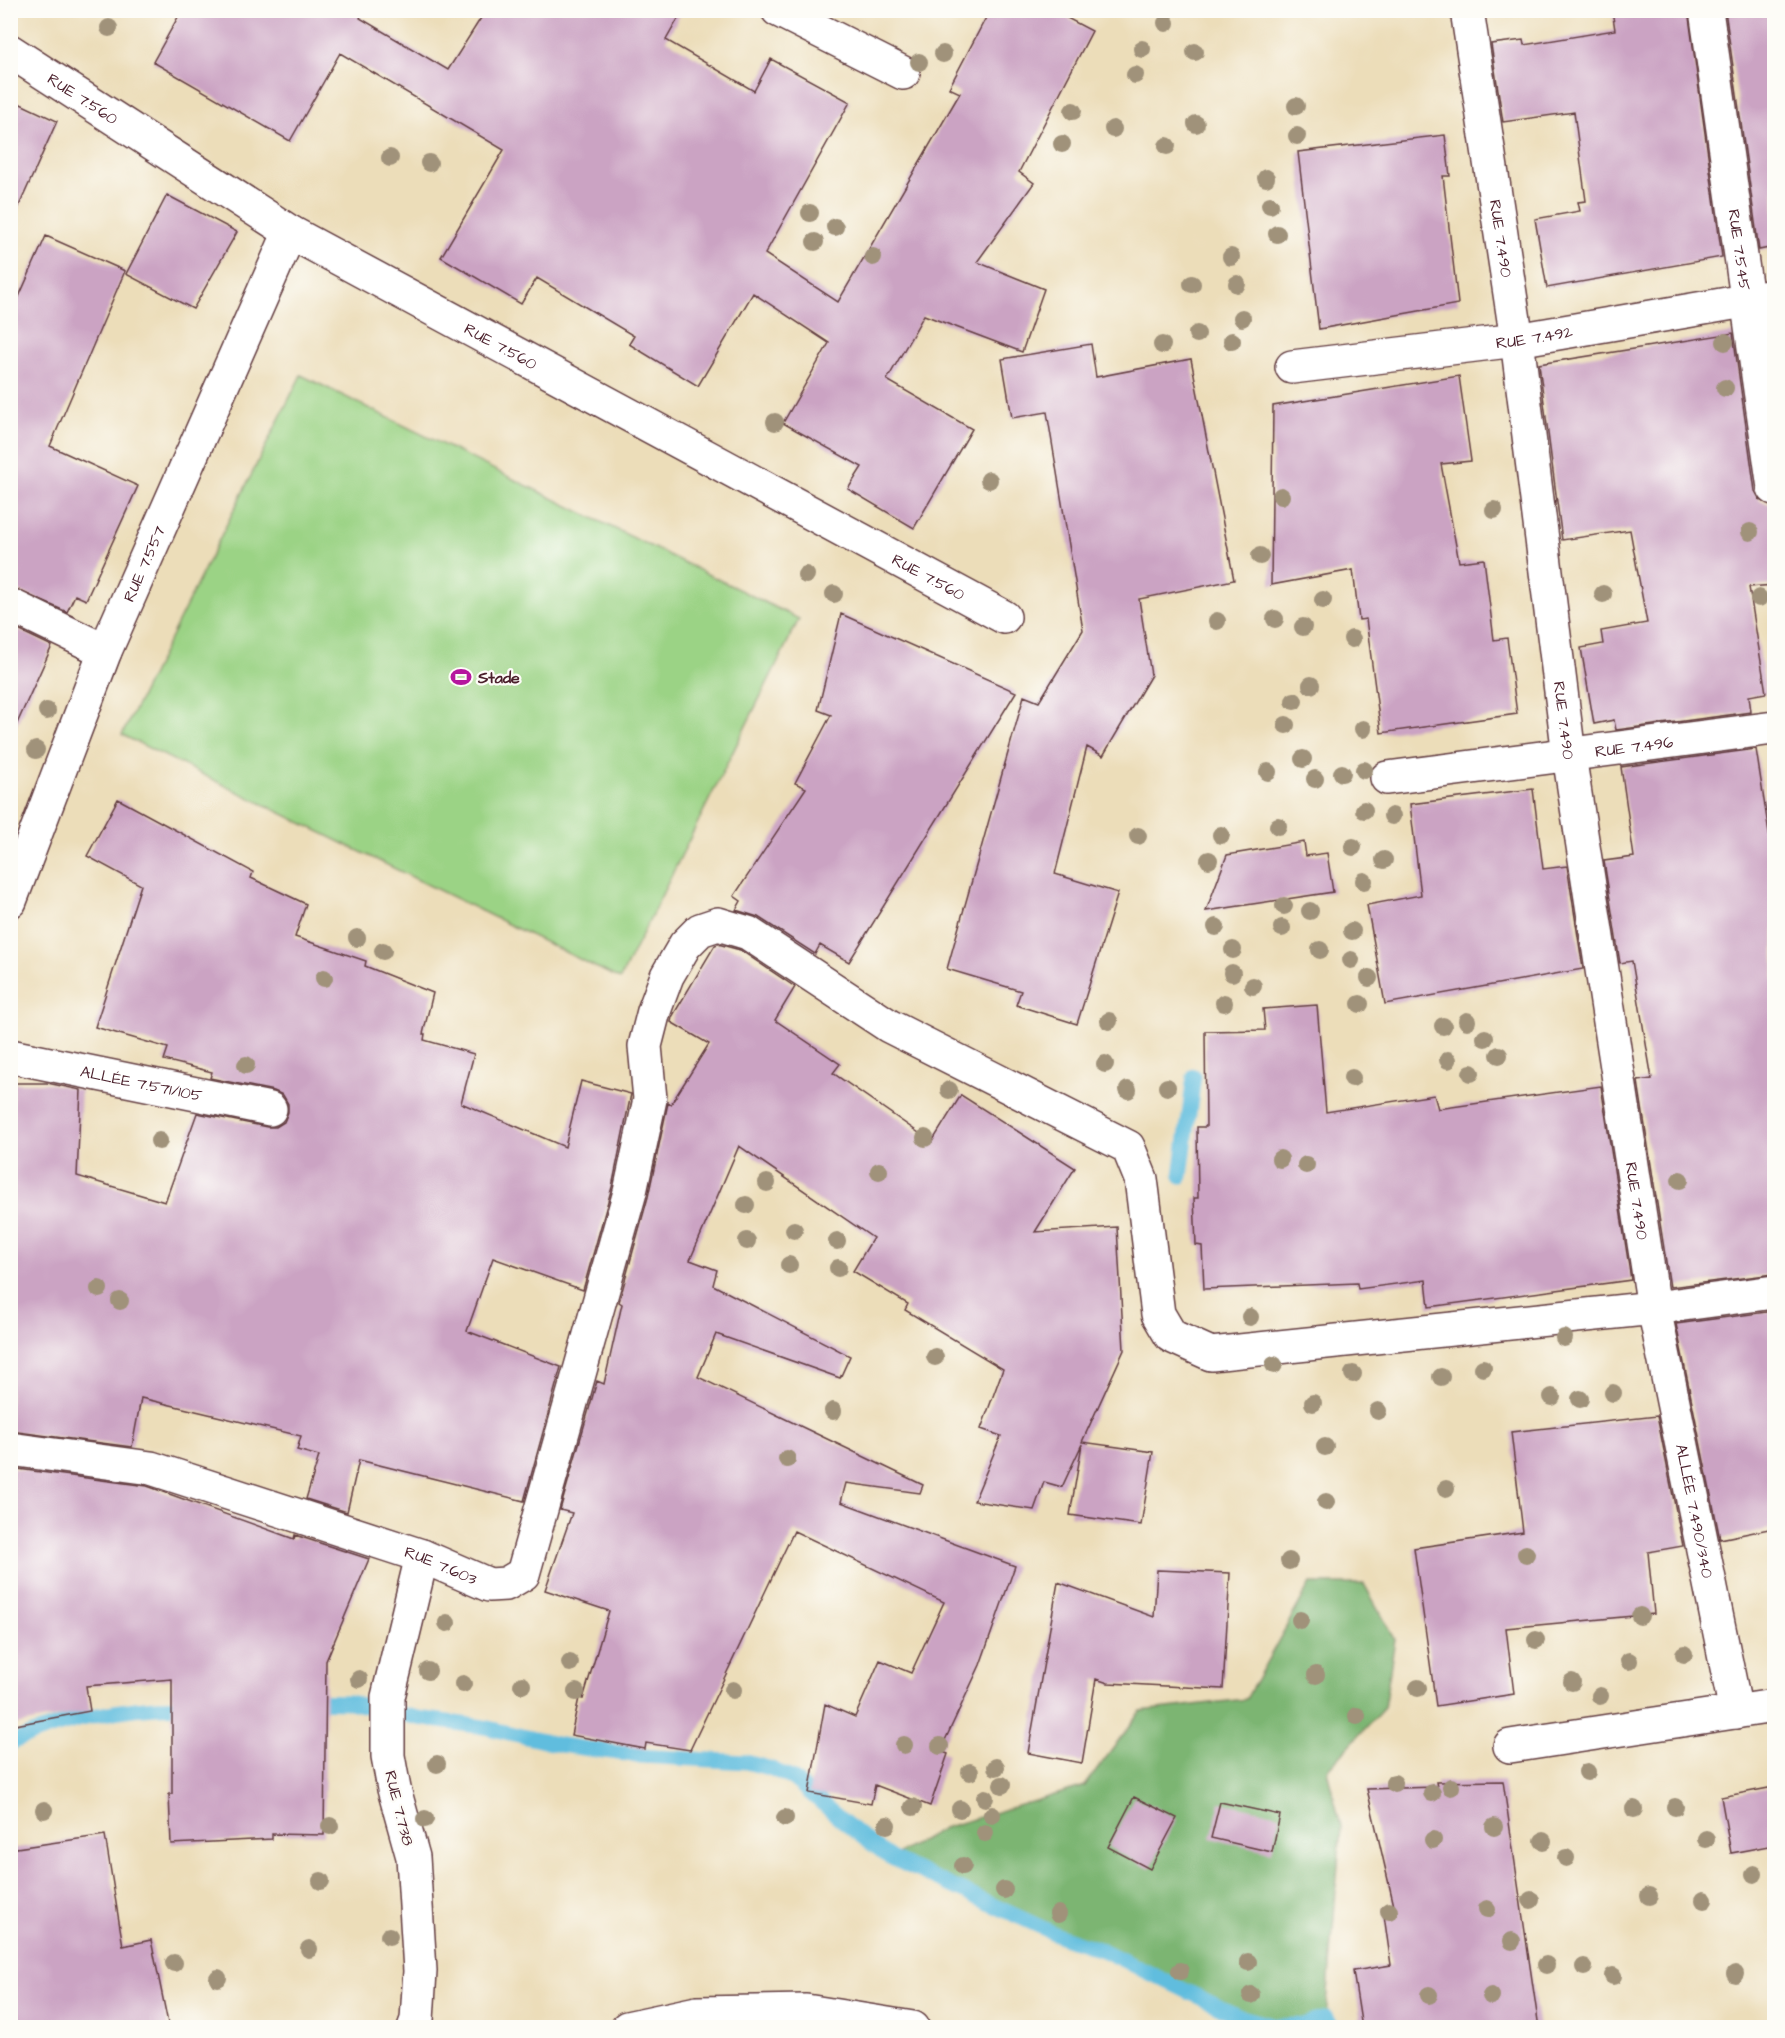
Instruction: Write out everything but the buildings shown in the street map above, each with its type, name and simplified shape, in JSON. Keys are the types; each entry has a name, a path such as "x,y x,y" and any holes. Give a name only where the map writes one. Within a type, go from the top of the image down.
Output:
{"street":[{"path":"778,10 903,73"},
{"name":"RUE 7.490","path":"1467,10 1517,340 1569,755 1654,1308"},
{"name":"RUE 7.545","path":"1706,10 1760,298 1774,488"},
{"name":"RUE 7.560","path":"10,51 290,232 1004,617"},
{"name":"RUE 7.557","path":"10,901 105,651 290,232"},
{"name":"RUE 7.492","path":"1292,367 1517,340 1760,298"},
{"path":"10,605 105,651"},
{"name":"RUE 7.496","path":"1387,778 1774,728"},
{"name":"RUE 7.603","path":"10,1449 151,1468 422,1556 489,1585 506,1584 523,1574 630,1192 650,1099 645,1046 654,1011 667,976 685,945 700,930 718,924 748,933 889,1026 1128,1147 1141,1179 1158,1314 1171,1336 1211,1354 1654,1308"},
{"name":"ALLÉE 7.571/105","path":"10,1056 270,1109"},
{"path":"1654,1308 1774,1292"},
{"name":"ALLÉE 7.490/340","path":"1654,1308 1736,1712"},
{"name":"RUE 7.738","path":"414,2028 417,2020 420,1971 413,1857 394,1789 388,1756 388,1697 422,1556"},
{"path":"1510,1746 1774,1706"},
{"path":"627,2028 697,2013 806,2010 913,2028"}],"green space":[{"name":"Stade","path":"301,375 799,619 620,979 122,735"},
{"path":"1310,1584 1364,1584 1395,1639 1384,1708 1327,1770 1341,1826 1326,2018 1303,2025 1275,2026 1238,2016 1104,1951 1060,1936 891,1858 943,1828 1085,1786 1141,1711 1246,1699"}],"waterway":[{"path":"1181,1176 1194,1076"},
{"path":"305,1701 349,1702 418,1718 484,1727 560,1745 641,1756 746,1762 772,1769 793,1779 862,1837 891,1858 1060,1936 1104,1951 1238,2016 1275,2026 1303,2025 1326,2018 1332,2028"},
{"path":"10,1743 53,1727 99,1715 146,1708 191,1707"}],"place":[{"name":"Stade","path":"461,677"}]}
